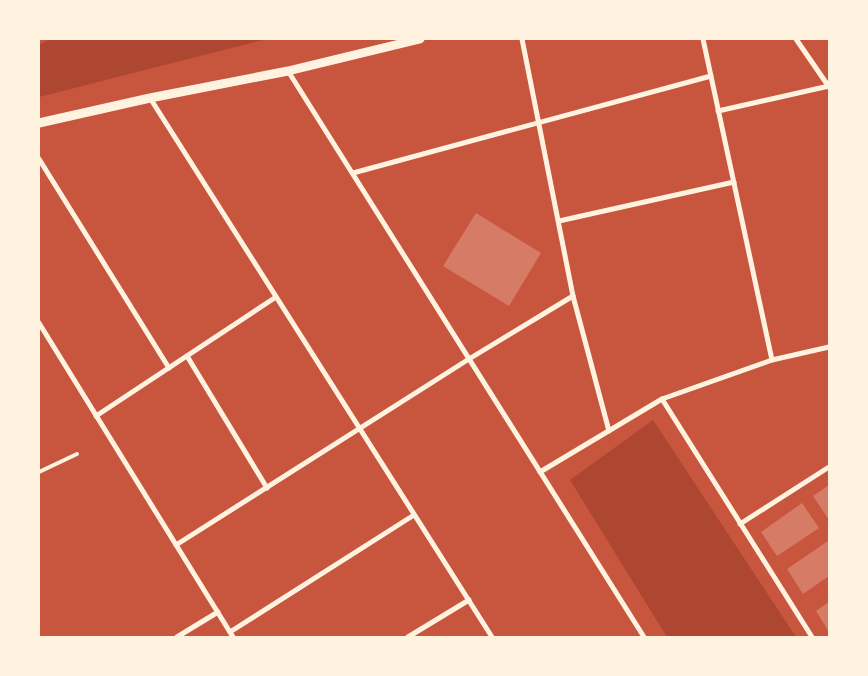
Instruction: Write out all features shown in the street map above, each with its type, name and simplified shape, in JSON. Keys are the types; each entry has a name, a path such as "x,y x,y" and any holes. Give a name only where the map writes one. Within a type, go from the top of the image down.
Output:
{"street":[{"path":"39,123 150,98 288,71 402,41 420,39"},
{"path":"522,39 573,296 609,431"},
{"path":"702,39 772,360"},
{"path":"718,111 829,86 796,39"},
{"path":"288,71 644,637"},
{"path":"352,174 711,76"},
{"path":"150,98 492,637"},
{"path":"39,159 169,368"},
{"path":"559,221 734,182"},
{"path":"176,545 469,359 573,296"},
{"path":"96,416 276,297"},
{"path":"39,323 232,635 414,516"},
{"path":"540,472 662,399 772,360 829,347"},
{"path":"187,356 267,488"},
{"path":"662,399 812,637"},
{"path":"740,524 829,467"},
{"path":"408,637 469,600"},
{"path":"177,637 218,612"}],"lane":[{"path":"39,472 77,454"}],"shaded area":[{"path":"50,39 267,39 39,97 39,45"},
{"path":"653,420 796,637 667,637 570,480"}],"building":[{"path":"476,213 541,253 509,306 443,266"},
{"path":"829,485 829,520 813,496"},
{"path":"802,503 819,528 777,556 761,532"},
{"path":"828,541 829,576 803,594 787,569"},
{"path":"829,602 829,632 816,611"}]}
